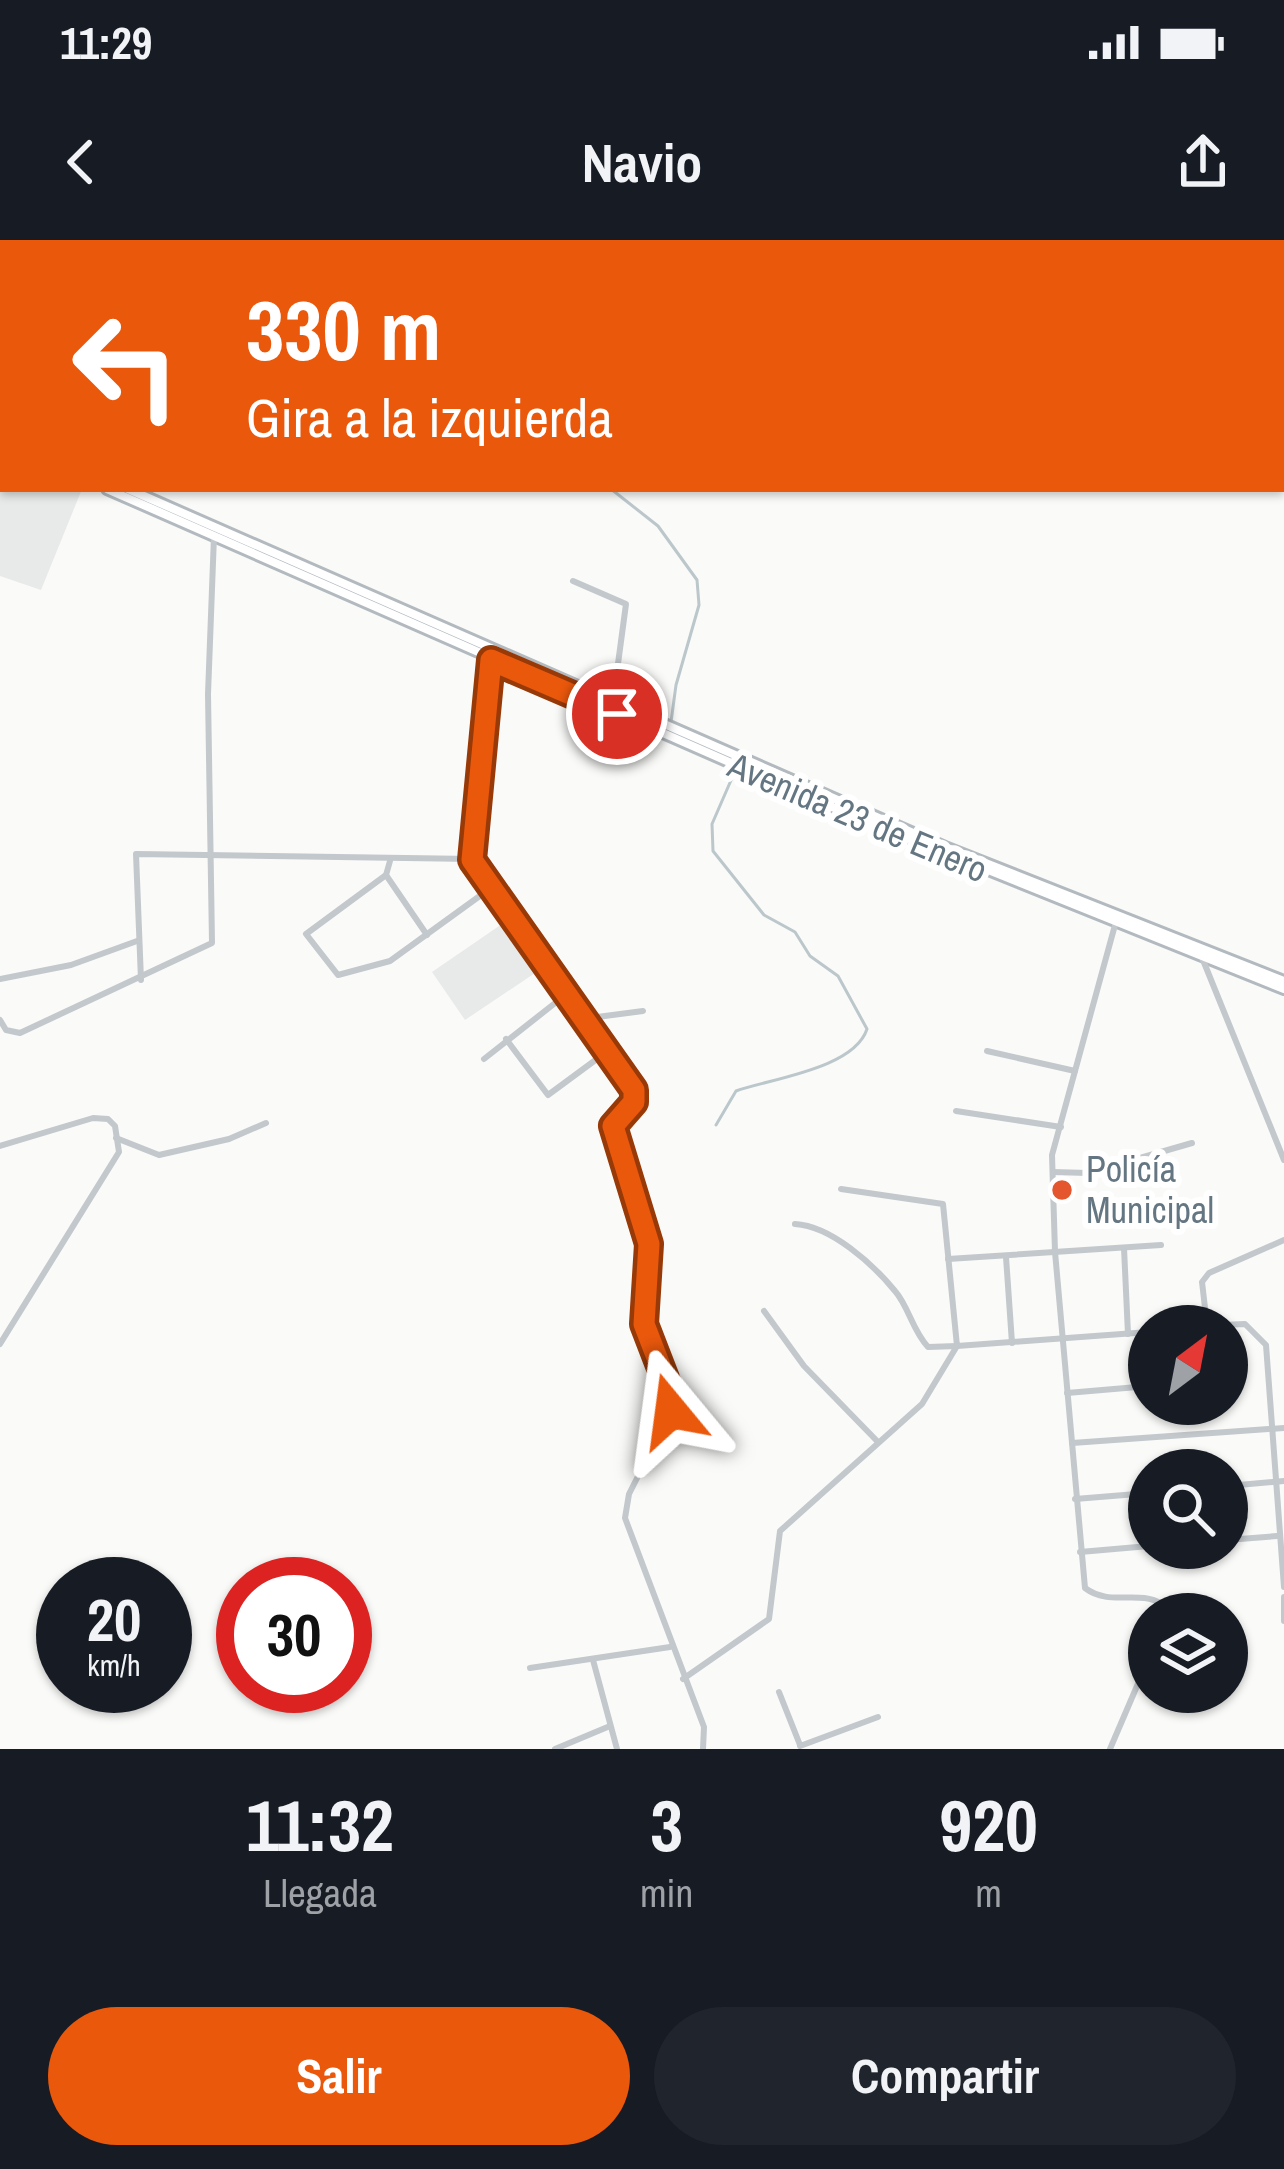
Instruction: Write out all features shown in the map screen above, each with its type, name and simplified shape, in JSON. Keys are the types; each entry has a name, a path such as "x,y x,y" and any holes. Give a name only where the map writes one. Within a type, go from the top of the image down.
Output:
{"main road":[{"name":"Avenida 23 de Enero","path":"113,492 1115,925 1284,985"},
{"name":"Avenida 23 de Enero","path":"135,492 492,656 1284,985"}],"street":[{"path":"0,1020 6,1030 20,1033 212,943 208,694 214,536"},
{"path":"573,581 626,604 613,705"},
{"path":"492,656 472,860 488,890 636,1095 613,1126 649,1244 644,1324 671,1394 671,1411 628,1493 625,1518 704,1727 703,1749"},
{"path":"141,980 136,854 472,860"},
{"path":"390,861 386,875 306,934 338,975 390,961 488,890"},
{"path":"386,875 427,935"},
{"path":"1115,925 1061,1127 1053,1172 1054,1252 1085,1588 1114,1600 1128,1599"},
{"path":"0,979 71,965 136,941"},
{"path":"1203,960 1284,1160"},
{"path":"484,1059 564,996"},
{"path":"582,1019 643,1011"},
{"path":"506,1039 548,1095 605,1053"},
{"path":"987,1051 1076,1071"},
{"path":"956,1112 1061,1127"},
{"path":"0,1146 93,1118 108,1119 116,1138 116,1161 0,1344"},
{"path":"116,1138 158,1155 229,1139 266,1123"},
{"path":"1053,1172 1088,1173 1192,1143"},
{"path":"683,1679 762,1627 772,1611 779,1531 922,1404 957,1346 943,1204 841,1189"},
{"path":"795,1224 834,1237 881,1276 899,1294 913,1331 928,1347 1128,1335 1124,1248"},
{"path":"1205,1305 1202,1282 1209,1273 1284,1240"},
{"path":"948,1259 1161,1245"},
{"path":"1006,1256 1012,1343"},
{"path":"764,1311 804,1366 878,1442"},
{"path":"1248,1326 1266,1346 1284,1587"},
{"path":"1067,1393 1128,1389"},
{"path":"1071,1443 1284,1428"},
{"path":"1248,1484 1284,1481"},
{"path":"1076,1499 1128,1494"},
{"path":"1248,1538 1278,1536"},
{"path":"1080,1552 1128,1548"},
{"path":"1284,1597 1284,1621"},
{"path":"530,1668 670,1647"},
{"path":"593,1660 617,1749"},
{"path":"779,1692 800,1747 878,1718"},
{"path":"1110,1749 1128,1707"},
{"path":"555,1749 610,1726"}],"shaded area":[{"path":"0,492 81,492 41,590 0,576"},
{"path":"502,924 538,971 465,1020 432,972"}],"waterway":[{"path":"615,492 658,526 697,580 699,605 676,685 671,722"},
{"path":"716,1125 736,1091 829,1063 859,1043 867,1029 838,976 810,956 795,932 764,915 713,851 712,824 732,778"}],"place":[{"name":"Policía Municipal","path":"1062,1190"}],"route":[{"path":"617,714 491,660 472,860 488,890 636,1095 613,1126 649,1244 644,1324 671,1394 671,1411"}]}
